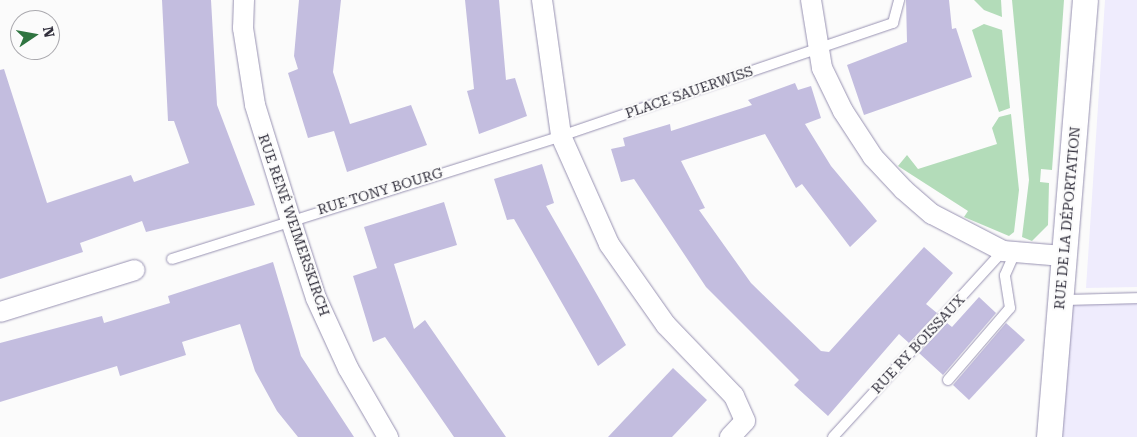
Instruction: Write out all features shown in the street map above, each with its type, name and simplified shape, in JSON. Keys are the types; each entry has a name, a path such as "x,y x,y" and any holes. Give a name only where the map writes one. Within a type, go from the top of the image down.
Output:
{"street":[{"name":"RUE RENÉ WEIMERSKIRCH","path":"244,0 243,28 255,106 316,298 348,368 388,437"},
{"path":"542,0 561,136 609,244 666,325 734,396 745,420 730,437"},
{"path":"811,0 818,48 843,111 872,157 932,214 1009,252 1063,256"},
{"name":"RUE DE LA DÉPORTATION","path":"1049,437 1085,0"},
{"path":"0,312 135,270"}],"lane":[{"name":"PLACE SAUERWISS","path":"561,136 893,23 898,0"},
{"name":"RUE TONY BOURG","path":"172,258 290,218 561,136"},
{"path":"948,380 1010,308 1005,275 1009,252"},
{"name":"RUE RY BOISSAUX","path":"833,437 1009,252"},
{"path":"1060,300 1137,298"}],"shaded area":[{"path":"1105,0 1137,0 1137,287 1086,288"},
{"path":"1060,298 1137,298 1137,437 1060,437"}],"green space":[{"path":"974,0 1001,0 1002,17 984,10"},
{"path":"1012,0 1064,0 1052,170 1041,169 1040,182 1049,183 1048,225 1032,241 1022,237 1029,180"},
{"path":"984,24 1002,30 1010,108 999,112 972,30"},
{"path":"1011,114 1019,190 1014,232 1009,236 964,217 968,211 898,166 907,155 918,169 997,144 992,128 999,117"}],"building":[{"path":"162,0 211,0 217,105 255,205 146,232 142,221 80,243 83,252 0,279 0,70 4,69 47,203 131,175 134,182 189,163 174,121 168,121"},
{"path":"299,0 341,0 333,72 350,124 411,105 427,145 347,172 334,131 308,138 288,73 298,69 294,56"},
{"path":"465,0 499,0 506,80 515,78 527,116 479,134 467,91 474,89"},
{"path":"906,0 949,0 952,29 956,28 972,77 864,115 847,65 907,42"},
{"path":"795,83 798,90 811,86 821,118 805,124 831,166 877,221 850,247 802,184 796,188 765,134 681,161 705,208 699,210 751,283 821,351 829,352 924,247 953,273 926,304 937,313 909,343 899,334 828,416 794,385 799,380 706,287 634,179 621,182 611,149 625,146 623,138 670,124 671,131 752,105 748,100"},
{"path":"542,164 554,203 546,206 626,345 598,366 514,219 507,220 494,179"},
{"path":"444,202 457,245 394,264 414,329 425,320 506,437 454,437 385,337 373,342 353,276 377,268 364,227"},
{"path":"273,262 301,356 354,437 298,437 277,411 255,371 240,324 182,342 186,355 120,376 117,366 0,402 0,343 102,316 104,323 170,303 168,296"},
{"path":"979,297 996,313 943,375 919,353 947,323 952,327"},
{"path":"1006,323 1025,340 969,400 953,385"},
{"path":"673,368 707,400 672,437 608,437"}]}
